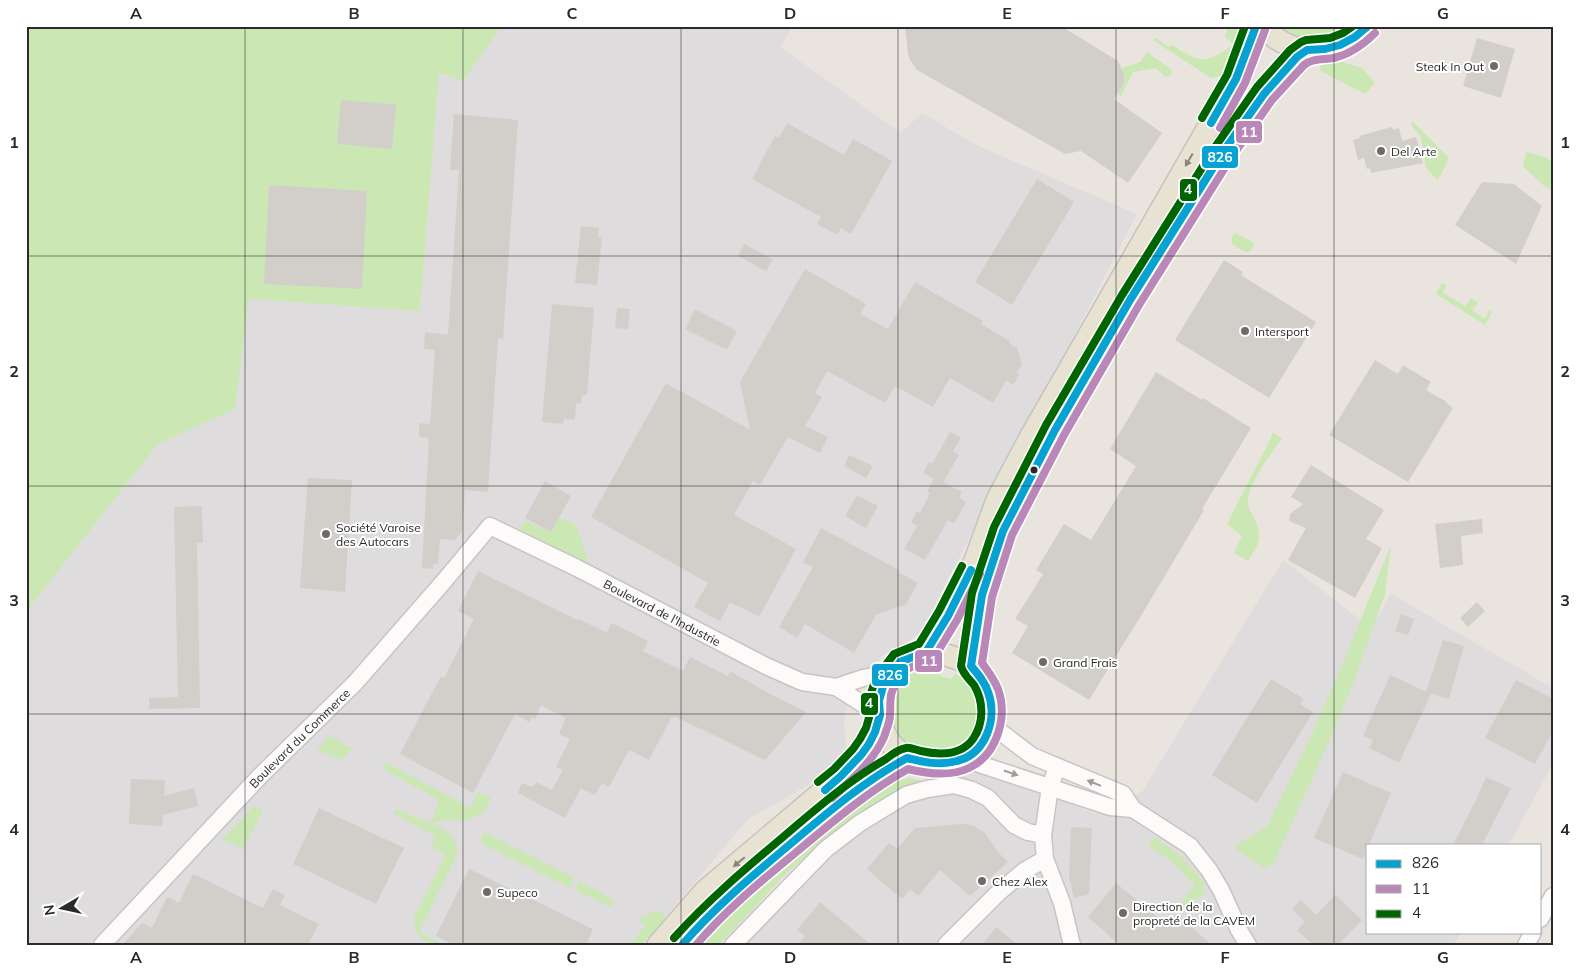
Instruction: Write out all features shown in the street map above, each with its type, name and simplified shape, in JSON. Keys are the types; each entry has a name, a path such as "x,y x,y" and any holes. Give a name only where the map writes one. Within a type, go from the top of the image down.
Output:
{"main road":[{"path":"926,652 948,616 974,562 1002,492 1036,428 1236,79 1256,26"},
{"path":"1262,26 1284,43 1307,50 1329,49 1340,46 1359,36 1368,26"},
{"path":"971,666 982,595 1004,531 1055,430 1130,300 1223,152 1264,94 1297,57 1307,50"},
{"path":"926,652 956,657 971,666 983,679 991,703 990,724 985,738 975,751 964,759 938,764 907,758 894,748 885,736 879,701 884,683 900,662 926,652"},
{"path":"658,945 704,891 848,769 869,744 880,715"},
{"path":"682,945 736,890 849,794 870,779 907,758"}],"street":[{"name":"Boulevard de l'Industrie","path":"490,526 577,568 766,666 802,682 836,687 880,715"},
{"name":"Boulevard du Commerce","path":"102,945 260,776 355,683 490,526"},
{"name":"Boulevard de l'Industrie","path":"836,687 863,678 890,673"},
{"path":"990,724 1032,756 1123,794 1133,809 1190,846 1209,870 1221,890 1248,945"},
{"path":"964,759 1110,807 1133,809"},
{"path":"1057,768 1050,787 1043,835 1045,859 1062,903 1072,945"},
{"path":"733,945 826,849 860,823 906,795 927,789 954,785 972,790 988,798 1014,825 1028,832 1043,835"},
{"path":"946,945 997,894 1024,872 1045,859"},
{"path":"1542,915 1553,896"}],"shaded area":[{"path":"502,26 793,26 780,47 901,133 922,113 976,145 1137,214 921,632 883,655 850,700 844,719 846,749 807,786 748,819 642,945 26,945 26,612 158,444 235,409 249,299 420,311 439,73 463,81"},
{"path":"1283,560 1371,628 1391,594 1553,688 1553,763 1510,844 1366,844 1366,934 1460,934 1454,945 727,945 861,814 931,777 981,772 1035,788 1095,814 1142,792"}],"green space":[{"path":"26,26 502,26 463,81 439,73 420,311 249,299 235,409 158,444 26,612"},
{"path":"1228,26 1239,26 1238,40 1221,76 1211,78 1153,40 1156,38 1168,47 1172,45 1190,56 1203,59 1210,58 1234,44 1225,37"},
{"path":"1275,26 1355,26 1330,39 1313,41 1293,36"},
{"path":"1147,52 1172,70 1171,75 1166,77 1156,68 1133,72 1121,96 1118,94 1123,85 1122,68 1140,62"},
{"path":"1336,60 1362,68 1375,83 1365,94 1321,71 1319,63"},
{"path":"1412,121 1448,157 1448,161 1438,180 1426,168 1421,137 1411,125"},
{"path":"1526,152 1545,157 1553,162 1553,191 1544,186 1523,166"},
{"path":"1235,233 1255,243 1250,252 1245,252 1232,244 1231,239"},
{"path":"1442,283 1446,285 1443,293 1465,306 1471,298 1478,303 1472,310 1485,319 1489,310 1492,312 1485,325 1436,294"},
{"path":"1273,432 1282,439 1260,470 1248,497 1248,506 1259,531 1259,541 1248,561 1234,553 1242,536 1227,524"},
{"path":"559,518 564,521 566,519 576,525 589,564 587,567 519,531 525,521 551,532"},
{"path":"1391,545 1385,594 1354,681 1274,863 1265,868 1234,847 1267,826 1312,734"},
{"path":"929,668 938,668 940,676 951,679 955,674 960,677 972,690 977,706 976,722 968,737 956,747 943,753 934,754 915,750 906,745 894,727 891,711 894,694 903,680 912,673"},
{"path":"329,736 352,748 343,760 317,751"},
{"path":"385,762 471,808 478,792 491,798 487,808 481,814 464,821 452,819 432,823 450,834 455,842 457,855 419,932 443,945 437,945 422,939 414,925 414,918 446,854 431,848 436,836 394,814 396,809 431,823 439,800 381,768"},
{"path":"910,778 930,782 904,791 865,810 836,830 787,873 719,945 696,945 709,930 754,889 856,804 894,781"},
{"path":"255,805 263,810 243,849 222,839"},
{"path":"484,832 574,878 570,888 480,842"},
{"path":"1154,837 1183,858 1203,881 1205,892 1181,913 1176,909 1195,885 1168,859 1150,848"},
{"path":"579,881 614,900 611,907 575,890"},
{"path":"657,910 664,913 665,918 642,945 629,945 645,926 638,919"}],"building":[{"path":"905,26 1061,26 1118,61 1124,75 1123,85 1114,99 1162,133 1128,183 1081,151 1065,154 917,70 908,54"},
{"path":"1477,38 1515,49 1501,98 1463,86"},
{"path":"341,100 396,105 392,149 337,144"},
{"path":"454,114 518,120 503,339 498,338 488,492 465,490 462,531 455,540 440,539 438,564 433,564 433,569 422,568 429,438 419,437 419,423 430,424 435,350 424,349 425,332 448,335 459,170 450,170"},
{"path":"787,123 844,155 853,139 892,161 851,234 841,228 837,235 817,224 821,217 752,179 775,136 779,138"},
{"path":"1392,127 1393,130 1399,128 1402,141 1416,137 1423,163 1371,173 1370,168 1367,169 1364,158 1358,160 1353,140 1360,138 1359,136"},
{"path":"1037,179 1074,202 1012,305 975,282"},
{"path":"1482,182 1514,184 1542,206 1516,264 1455,225"},
{"path":"269,185 367,191 362,289 264,284"},
{"path":"581,226 599,228 598,237 602,237 597,285 575,283"},
{"path":"744,244 773,259 766,271 738,256"},
{"name":"Intersport","path":"1224,260 1243,272 1241,275 1316,322 1269,398 1175,340"},
{"path":"805,269 866,304 860,314 888,329 915,282 983,321 981,324 1010,341 1009,343 1017,348 1022,364 1017,373 1019,375 1013,385 1006,381 993,403 950,378 933,407 895,386 885,403 827,371 815,393 822,397 805,426 828,437 820,453 788,437 760,485 753,481 734,515 796,549 759,617 730,602 720,621 694,607 708,583 591,517 666,383 750,430 740,382"},
{"path":"552,304 594,308 587,395 582,395 581,404 576,403 574,420 564,419 563,424 542,422"},
{"path":"617,308 630,309 628,329 615,328"},
{"path":"695,309 737,331 727,350 685,329"},
{"path":"1375,360 1398,374 1403,365 1431,382 1426,390 1447,402 1453,408 1408,482 1329,435"},
{"path":"1156,372 1251,428 1202,509 1204,510 1089,700 1012,653 1028,626 1015,619 1043,574 1036,570 1064,524 1091,540 1136,466 1110,449"},
{"path":"950,432 961,438 953,451 959,455 943,482 962,492 959,498 966,502 954,524 948,520 925,560 904,549 917,526 911,522 917,511 920,513 930,493 927,492 934,479 923,473 929,462 932,464"},
{"path":"849,455 873,466 866,478 844,466"},
{"path":"1311,465 1384,510 1366,539 1382,548 1355,598 1288,560 1306,528 1289,521 1290,514 1303,504 1291,497"},
{"name":"Société Varoise des Autocars","path":"308,478 352,480 345,592 300,588"},
{"path":"545,481 571,496 551,532 525,518"},
{"path":"857,495 878,506 866,528 845,516"},
{"path":"202,506 203,543 197,543 200,708 149,709 149,698 178,697 174,507"},
{"path":"1482,519 1483,533 1461,536 1463,565 1440,568 1435,524"},
{"path":"821,528 899,570 898,572 918,583 906,604 876,615 854,653 805,624 797,638 779,627 813,567 803,562"},
{"path":"478,571 607,633 611,623 648,641 643,651 683,671 690,657 728,676 730,671 806,712 765,760 674,716 671,718 649,760 629,750 609,787 602,783 595,795 581,788 565,818 518,793 522,783 533,787 536,782 552,790 563,770 556,767 570,739 559,734 566,718 541,705 535,719 532,717 529,722 515,714 473,793 400,754 441,676 444,678 474,619 458,611"},
{"path":"1477,602 1485,611 1468,627 1460,618"},
{"path":"1401,614 1414,619 1408,635 1395,631"},
{"path":"1443,640 1464,646 1449,699 1426,692"},
{"path":"1390,675 1431,694 1399,763 1369,748 1373,740 1363,736"},
{"path":"1271,679 1304,699 1300,704 1313,712 1257,803 1212,775"},
{"path":"1516,680 1553,699 1553,731 1535,764 1485,738"},
{"path":"1343,772 1391,793 1369,844 1366,844 1366,852 1363,859 1314,838"},
{"path":"1486,777 1511,788 1483,844 1454,844"},
{"path":"131,779 165,780 164,796 194,788 198,806 163,815 162,826 129,824"},
{"path":"319,808 404,848 376,904 293,864"},
{"path":"962,824 972,825 984,832 1008,862 970,896 940,870 918,896 910,889 902,899 867,869 889,843 897,849 915,828"},
{"path":"1071,827 1092,828 1089,894 1074,898 1069,876"},
{"name":"Supeco","path":"469,869 593,929 586,945 454,945 436,936"},
{"path":"193,874 263,908 273,889 285,895 280,905 319,924 308,945 122,945 142,923 152,928 167,897 179,903"},
{"path":"1116,883 1166,924 1176,914 1212,945 1120,945 1088,917"},
{"path":"1335,895 1362,920 1338,945 1313,945 1297,930 1305,922 1292,909 1301,900 1316,915"},
{"path":"820,902 871,945 798,945 805,936 797,930"},
{"path":"996,927 1018,945 982,945"}],"transit line":[{"name":"4","path":"1202,118 1227,75 1245,26"},
{"name":"826","path":"1211,123 1236,79 1256,26"},
{"name":"4","path":"674,938 713,898 808,816 895,752 909,748 935,753 949,753 962,749 973,739 981,719 980,698 961,666 972,593 994,527 1046,425 1122,295 1215,147 1257,87 1290,50 1301,42 1330,38 1343,33 1353,26"},
{"name":"826","path":"682,945 707,918 747,881 831,810 875,777 907,758 938,763 957,761 967,757 982,743 990,723 991,702 985,685 971,666 982,595 1003,531 1055,430 1130,300 1223,152 1264,94 1297,57 1307,50 1325,49 1340,45 1355,37 1368,26"},
{"name":"11","path":"1220,128 1245,83 1265,30"},
{"name":"11","path":"696,945 719,920 756,886 836,820 893,778 908,769 947,774 962,771 979,762 987,754 998,734 1002,711 998,689 993,678 982,663 992,597 1012,535 1064,435 1139,305 1231,158 1272,100 1307,63 1345,54 1361,45 1375,33"},
{"name":"4","path":"818,782 834,769 860,739 870,714 869,699 876,678 894,654 919,644 939,611 962,566"},
{"name":"826","path":"825,790 841,776 869,744 880,715 879,701 884,683 900,662 926,652 948,616 971,570"},
{"name":"11","path":"832,798 874,755 888,726 891,697 895,684 906,670 934,658 957,620 980,574"}],"place":[{"name":"Steak In Out","path":"1494,66"},
{"name":"Del Arte","path":"1381,151"},
{"name":"Intersport","path":"1245,331"},
{"name":"Société Varoise des Autocars","path":"326,534"},
{"name":"Grand Frais","path":"1043,662"},
{"name":"Chez Alex","path":"982,881"},
{"name":"Supeco","path":"487,892"},
{"name":"Direction de la propreté de la CAVEM","path":"1123,913"}]}
